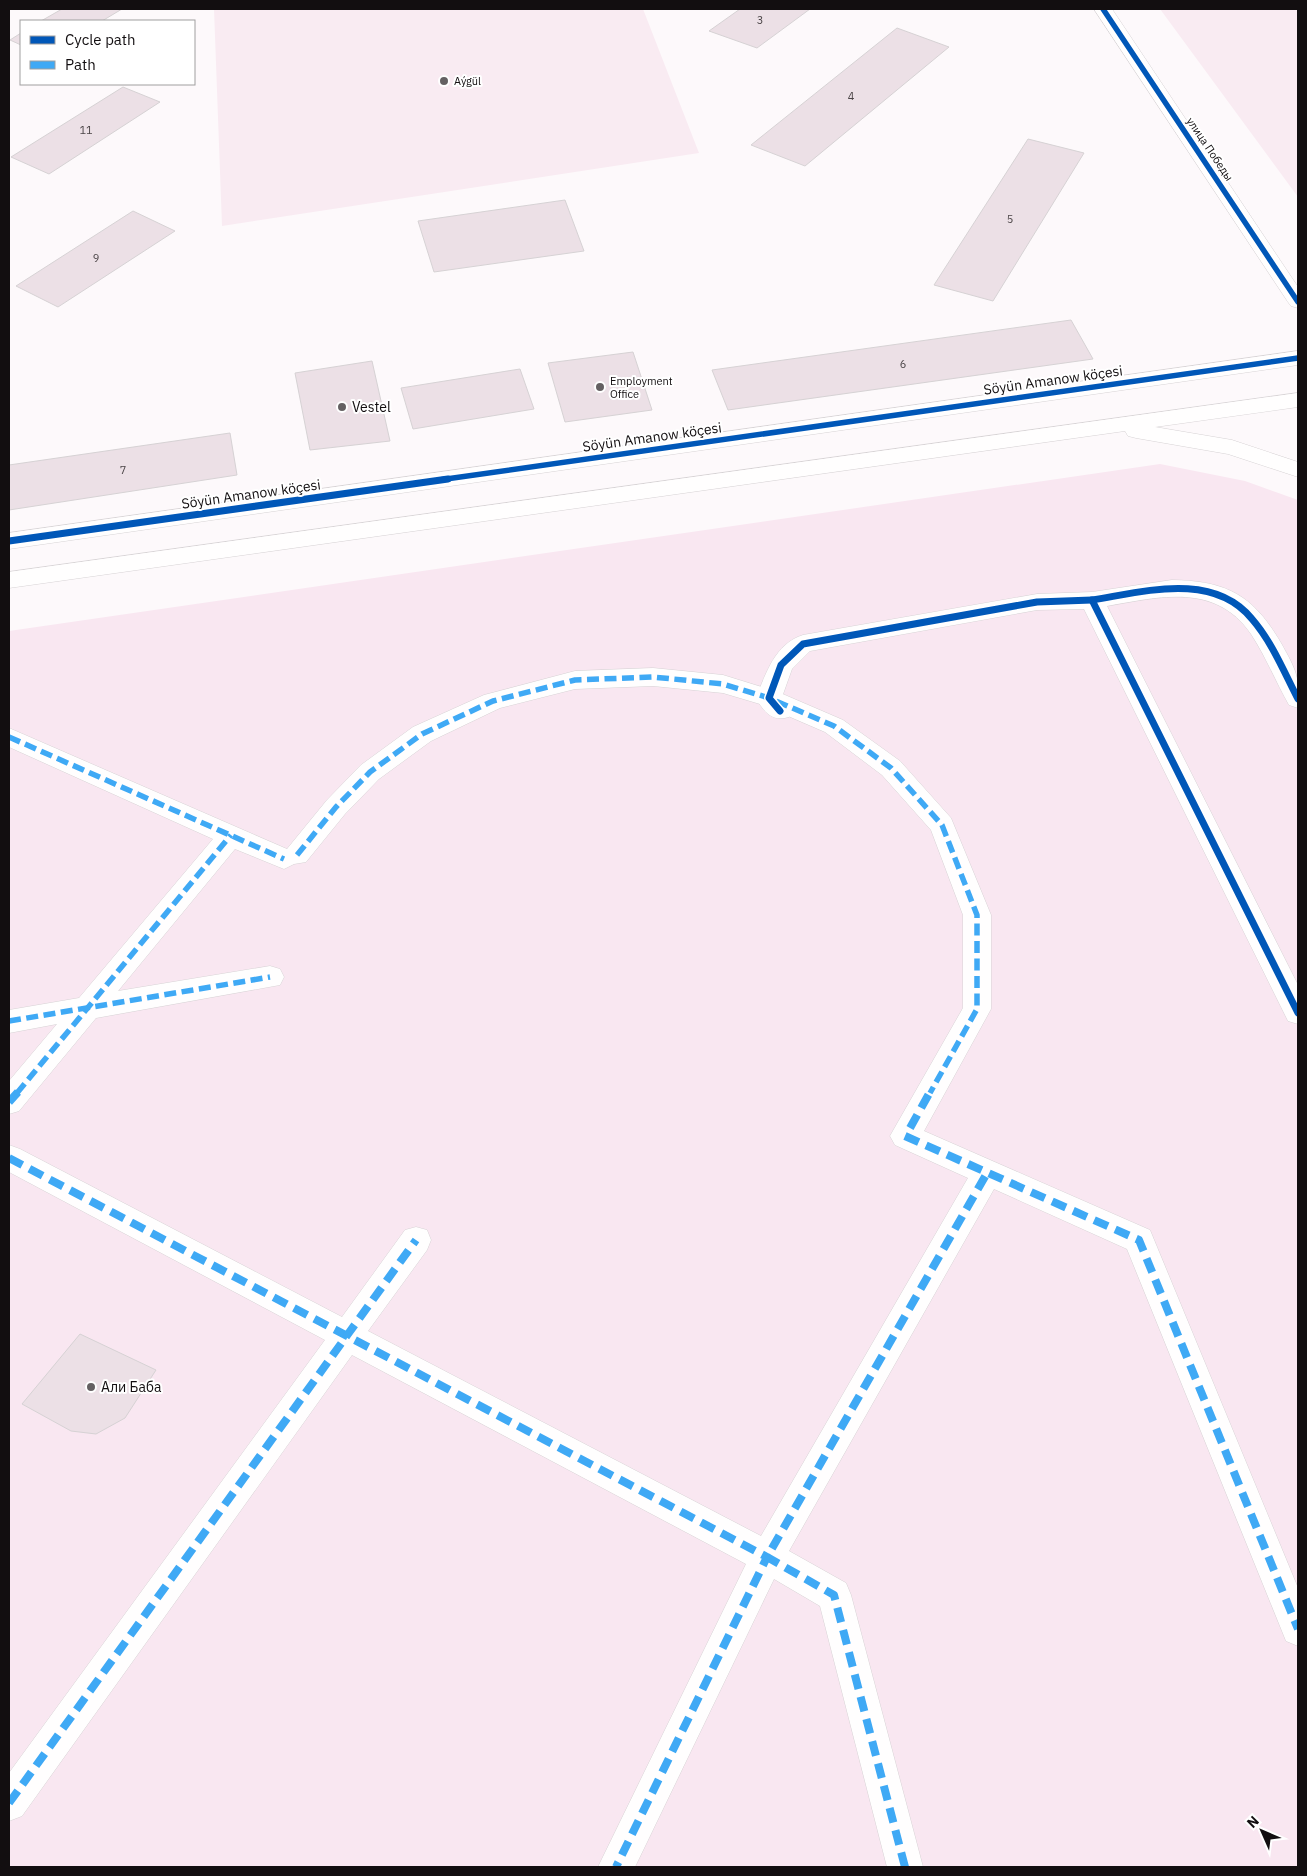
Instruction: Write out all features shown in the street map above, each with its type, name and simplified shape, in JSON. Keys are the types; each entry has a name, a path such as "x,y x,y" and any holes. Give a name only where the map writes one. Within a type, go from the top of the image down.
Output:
{"street":[{"name":"улица Победы","path":"1103,9 1298,302"},
{"name":"Söyün Amanow köçesi","path":"9,541 1298,358"},
{"path":"9,580 1298,400"},
{"path":"1110,427 1232,447 1298,470"},
{"path":"775,704 781,665 803,644 1037,602 1092,600 1180,587 1216,592 1246,611 1260,631 1298,699"},
{"path":"1092,600 1298,1012"},
{"path":"9,737 231,836 290,857 370,772 422,734 493,701 575,680 653,677 723,684 834,726 891,768 942,825 977,915 977,1009 908,1132 987,1172 1139,1240 1298,1629"},
{"path":"9,1102 231,836"},
{"path":"9,1021 270,976"},
{"path":"9,1158 767,1557 834,1595 905,1867"},
{"path":"616,1867 767,1557 987,1172"},
{"path":"9,1804 416,1240"}],"shaded area":[{"name":"Aýgül","path":"214,9 643,9 699,153 222,226"},
{"path":"1160,9 1298,9 1298,197"},
{"path":"1160,464 1245,481 1298,500 1298,1867 9,1867 9,631"}],"building":[{"path":"62,9 122,9 104,20 43,20"},
{"path":"740,9 810,9 757,48 709,31"},
{"path":"897,28 949,47 805,166 751,145"},
{"path":"20,34 20,45 10,40"},
{"path":"123,87 160,102 49,174 11,157"},
{"path":"1028,139 1084,153 993,301 934,285"},
{"path":"565,200 584,251 434,272 418,221"},
{"path":"133,211 175,231 58,307 16,286"},
{"path":"1071,320 1093,359 728,410 712,370"},
{"name":"Employment Office","path":"633,352 652,410 565,422 548,363"},
{"name":"Vestel","path":"372,361 390,441 310,450 295,373"},
{"path":"520,369 534,409 413,429 401,388"},
{"path":"230,433 237,475 9,510 9,465"},
{"name":"Али Баба","path":"80,1334 156,1370 125,1418 96,1434 71,1431 22,1404"}],"marked path":[{"path":"297,855 336,807 370,772 422,734 493,701 575,680 653,677 723,684 769,698 834,726 891,768 942,825 977,915 977,1009 910,1128"},
{"path":"9,737 284,859"},
{"path":"9,1102 231,835"},
{"path":"9,1021 270,977"},
{"path":"905,1136 1139,1240 1298,1629"},
{"path":"9,1158 767,1557 616,1867"},
{"path":"905,1867 834,1595 767,1557 987,1173"},
{"path":"9,1803 416,1240"}],"cycle path":[{"path":"1103,9 1298,302"},
{"path":"9,541 1298,358"},
{"path":"1298,699 1274,652 1259,628 1245,611 1229,599 1211,592 1172,589 1151,590 1092,600 1298,1013"},
{"path":"780,711 769,698 781,665 803,644 1037,602 1092,600"}],"place":[{"name":"Aýgül","path":"444,81"},
{"name":"Employment Office","path":"600,387"},
{"name":"Vestel","path":"342,407"},
{"name":"Али Баба","path":"91,1387"}]}
